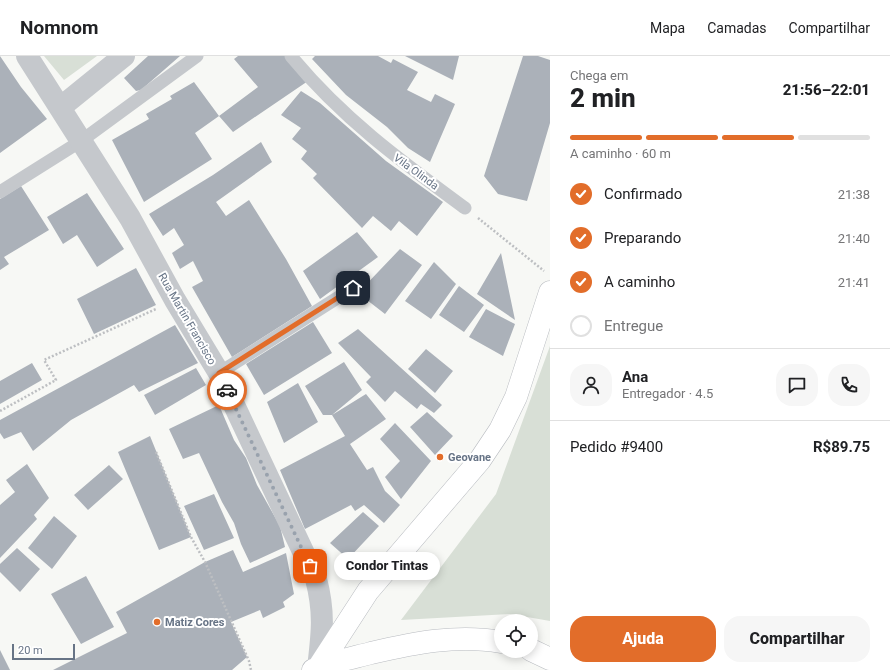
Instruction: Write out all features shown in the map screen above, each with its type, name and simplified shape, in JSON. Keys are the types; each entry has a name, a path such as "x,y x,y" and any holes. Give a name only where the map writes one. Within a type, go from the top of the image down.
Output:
{"main road":[{"path":"316,669 368,591 480,460 500,430 516,397 550,292"},
{"path":"316,669 356,657 427,642 459,639 494,640"},
{"path":"538,653 550,659"}],"street":[{"name":"Rua Martin Francisco","path":"27,56 130,218 175,300 219,373 316,579 322,598 324,621 316,669"},
{"path":"60,107 124,56"}],"lane":[{"path":"0,192 82,141 197,56"},
{"name":"Vila Olinda","path":"291,56 330,99 382,147 465,208"},
{"path":"219,373 353,288"}],"path":[{"path":"465,208 550,276"},
{"path":"0,411 56,380 44,360 175,300"},
{"path":"156,452 191,537 205,562 249,661 251,670"}],"shaded area":[{"path":"44,56 97,56 64,80"},
{"path":"550,346 550,621 538,619 538,614 494,614 401,620 496,494"}],"building":[{"path":"0,56 21,87 47,119 0,153"},
{"path":"148,56 180,56 141,90 136,91 124,78"},
{"path":"238,56 287,56 308,81 233,132 219,116 258,87 234,59"},
{"path":"315,56 378,56 391,63 393,59 418,72 407,90 431,102 435,94 455,104 430,162 408,148 387,127 346,95 312,59"},
{"path":"405,56 459,56 453,80"},
{"path":"523,56 538,56 550,60 550,123 527,201 498,194 484,176"},
{"path":"194,82 219,116 195,133 212,159 144,202 112,140 149,119 146,114 172,99 170,96"},
{"path":"301,91 320,103 386,161 443,202 417,236 399,221 391,231 373,216 362,228 313,178 317,174 301,159 307,151 292,139 301,128 281,115"},
{"path":"261,142 272,162 216,202 226,216 249,200 286,259 312,306 232,357 192,287 203,281 193,261 180,269 172,253 184,245 174,228 163,236 149,214 213,175"},
{"path":"21,186 49,230 4,257 9,264 0,270 0,199"},
{"path":"87,193 124,249 97,267 77,235 63,244 47,217"},
{"path":"357,232 378,257 320,299 303,271"},
{"path":"400,249 422,265 385,314 358,293"},
{"path":"501,253 515,320 477,294"},
{"path":"434,262 456,284 431,319 405,301"},
{"path":"136,268 156,305 94,334 77,299"},
{"path":"459,286 484,305 464,332 439,315"},
{"path":"486,309 515,324 503,356 469,337"},
{"path":"313,322 332,353 264,395 246,364"},
{"path":"175,325 198,363 139,392 134,385 71,420 33,451 21,432 4,439 0,433 0,420"},
{"path":"358,329 442,405 434,413 421,404 417,409 395,391 385,402 366,382 371,377 338,343"},
{"path":"426,349 453,371 435,393 408,369"},
{"path":"344,362 362,390 332,415 323,415 305,386"},
{"path":"32,363 42,380 0,404 0,381"},
{"path":"196,368 206,385 155,415 144,395"},
{"path":"298,383 318,422 284,443 267,402"},
{"path":"366,394 386,419 350,444 367,470 373,467 385,491 400,505 384,523 364,505 355,511 351,505 305,529 280,470 345,436 332,415"},
{"path":"219,405 234,440 246,458 257,485 280,526 285,547 250,563 241,544 234,523 222,502 199,453 183,459 169,429"},
{"path":"427,412 453,436 435,455 410,427"},
{"path":"395,423 431,461 401,499 385,477 400,461 380,439"},
{"path":"150,436 191,537 159,550 118,452"},
{"path":"27,464 49,498 34,515 37,519 0,558 0,505 15,492 6,480"},
{"path":"109,465 123,479 88,510 74,495"},
{"path":"214,494 234,538 204,550 184,506"},
{"path":"363,512 379,526 348,559 330,543"},
{"path":"54,516 77,536 52,569 28,548"},
{"path":"17,548 40,569 20,592 0,572 0,564"},
{"path":"233,550 243,572 286,553 294,594 283,602 285,607 263,618 260,610 231,622 247,657 232,670 53,670 127,633 116,612 205,562"},
{"path":"86,576 114,627 81,644 51,594"},
{"path":"0,650 10,670 0,670"}],"way so far":[{"path":"227,390 310,566"}],"place":[{"name":"Geovane","path":"440,457"},
{"name":"Condor Tintas","path":"310,566"},
{"name":"Matiz Cores","path":"157,622"}],"route":[{"path":"227,390 219,373 353,288"}]}
